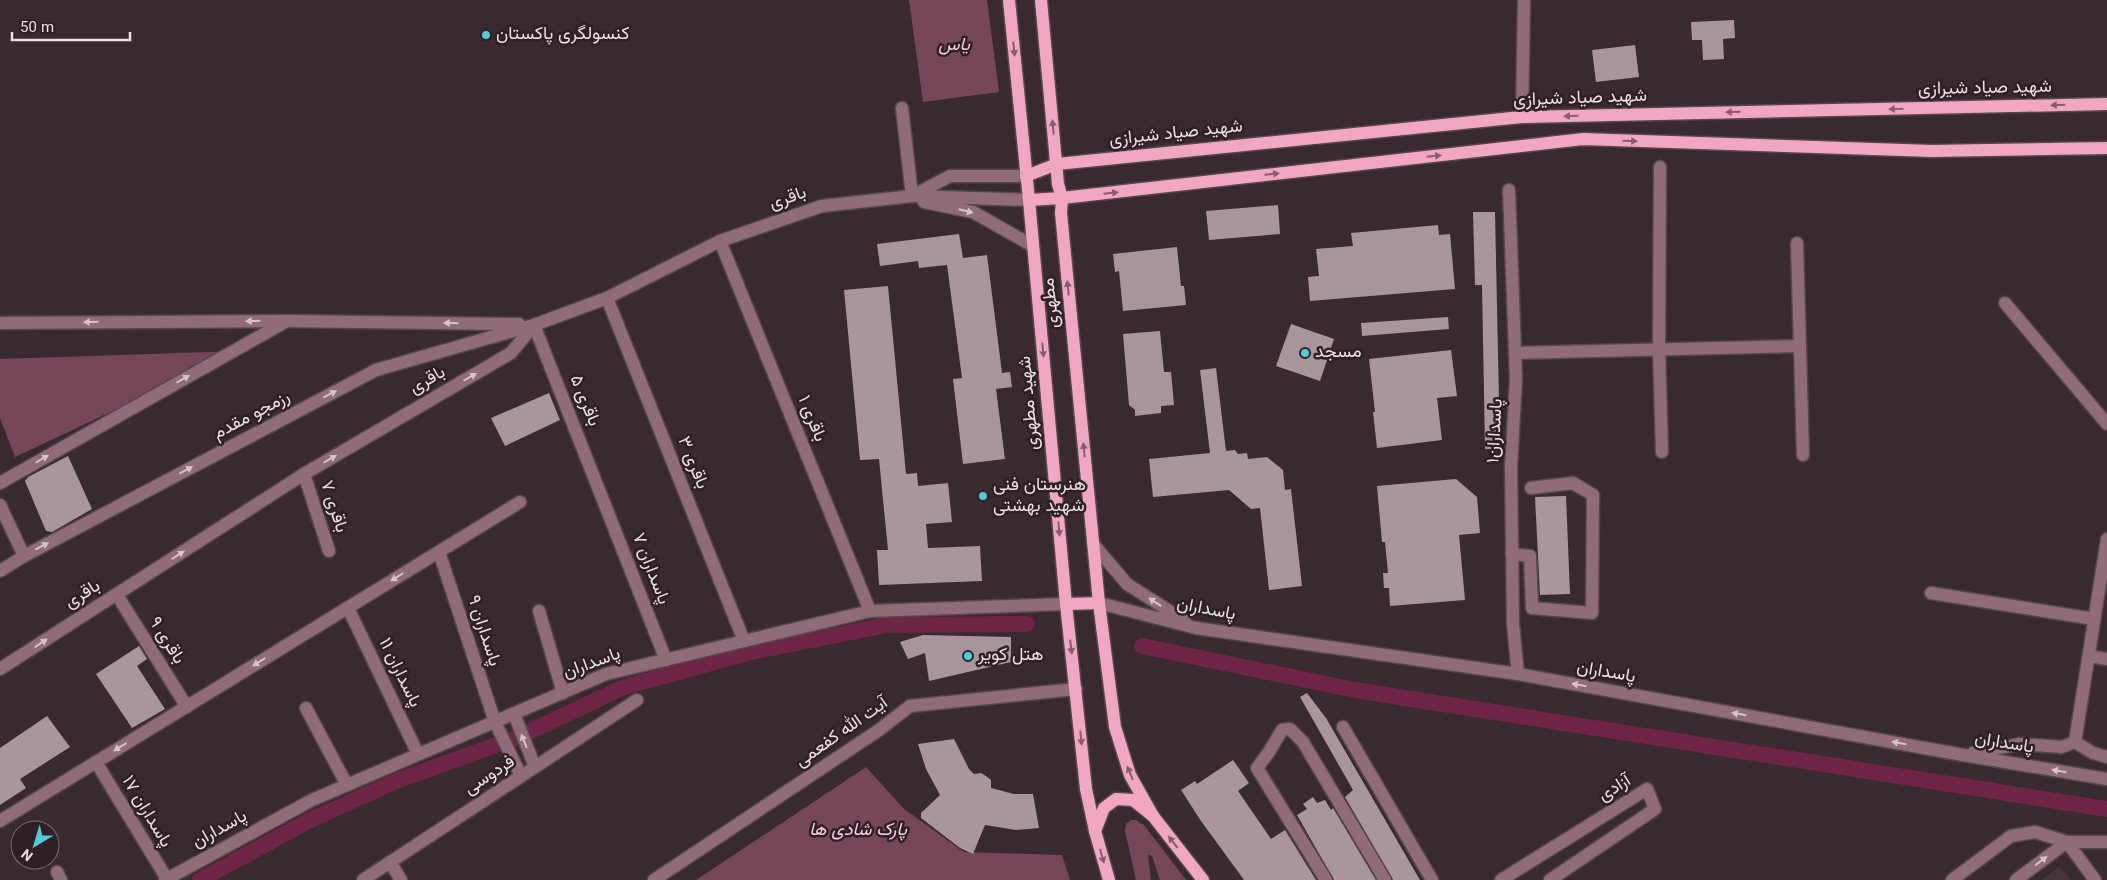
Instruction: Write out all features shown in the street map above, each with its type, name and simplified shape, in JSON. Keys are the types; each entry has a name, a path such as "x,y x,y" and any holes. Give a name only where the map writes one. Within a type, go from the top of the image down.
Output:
{"main road":[{"name":"شهید مطهری","path":"1009,0 1030,200 1066,604 1086,789 1095,831 1109,880"},
{"name":"مطهری","path":"1041,0 1058,184 1062,198 1061,213 1099,603"},
{"name":"شهید صیاد شیرازی","path":"1026,176 1057,164 1522,117 2107,104"},
{"path":"1030,200 1062,198 1583,139 1932,151 2107,148"},
{"path":"1066,604 1099,603 1115,727 1130,774 1153,816 1203,880"},
{"path":"1095,831 1104,808 1116,799 1133,800 1153,816"}],"street":[{"path":"1522,117 1524,0"},
{"path":"902,108 907,197"},
{"path":"1660,166 1659,349 1662,452"},
{"path":"907,197 950,176 1026,176"},
{"name":"پاسداران۱","path":"1509,190 1516,379 1511,467 1512,554 1514,640 1518,674"},
{"path":"907,197 973,212 1033,246"},
{"name":"باقری","path":"0,669 304,474 511,353 534,325 607,298 720,240 822,206 907,197 1030,200"},
{"name":"باقری ۱","path":"720,240 870,611"},
{"path":"1797,243 1803,455"},
{"name":"باقری ۳","path":"607,298 744,641"},
{"path":"2004,303 2107,424"},
{"path":"0,323 287,321 534,325"},
{"path":"0,483 287,321"},
{"name":"باقری ۵","path":"534,325 602,491"},
{"name":"رزمجو مقدم","path":"0,571 24,556 376,370 534,325"},
{"path":"1515,353 1800,346"},
{"name":"باقری ۷","path":"304,474 329,551"},
{"path":"1512,554 1530,556 1532,608 1592,613 1594,495 1573,483 1531,488"},
{"name":"پاسداران ۷","path":"602,491 666,660"},
{"path":"0,821 520,502"},
{"path":"0,505 24,556"},
{"path":"2075,742 2107,539"},
{"path":"1093,544 1127,584 1196,628"},
{"name":"پاسداران ۹","path":"438,552 495,722 521,776"},
{"path":"1931,593 2094,619"},
{"name":"باقری ۹","path":"117,594 187,707"},
{"name":"پاسداران","path":"1099,603 1196,628 1518,674 1963,755 2107,779"},
{"name":"پاسداران","path":"166,880 312,800 606,674 870,611 1066,604"},
{"name":"پاسداران ۱۱","path":"348,608 418,754"},
{"path":"539,611 563,693"},
{"path":"2088,656 2107,659"},
{"name":"آیت الله کفعمی","path":"654,880 878,730 910,706 1076,689"},
{"name":"فردوسی","path":"363,880 637,700"},
{"path":"306,708 347,785"},
{"path":"514,714 535,767"},
{"path":"1343,727 1432,880"},
{"path":"1326,880 1257,768 1270,752 1282,730 1290,729 1303,742 1385,880"},
{"path":"1963,755 2020,744 2062,747 2075,742"},
{"path":"2075,742 2093,753 2107,756"},
{"name":"پاسداران ۱۷","path":"96,762 166,880"},
{"name":"آزادی","path":"1501,880 1647,790 1655,809 1550,880"},
{"path":"1952,880 2012,836 2035,832 2067,842 2107,842"},
{"path":"2016,880 2067,842"},
{"path":"2067,842 2095,880"},
{"path":"390,862 401,880"}],"shaded area":[{"path":"2059,866 2071,880 2042,880"}],"green space":[{"name":"یاس","path":"909,0 987,0 999,92 923,102"},
{"path":"238,352 15,457 0,418 0,359"},
{"name":"پارک شادی ها","path":"866,767 904,809 964,852 1062,855 1070,880 696,880"},
{"path":"1131,820 1136,820 1144,825 1186,880 1160,880 1152,856 1148,855 1151,880 1136,880 1125,831 1126,824"}],"building":[{"path":"1734,20 1735,38 1723,39 1724,59 1703,60 1702,40 1692,40 1691,22"},
{"path":"1635,45 1639,77 1596,82 1592,50"},
{"path":"1278,205 1280,234 1209,240 1206,211"},
{"path":"1473,212 1495,212 1500,449 1485,449 1482,285 1475,285"},
{"path":"1438,225 1439,235 1450,234 1455,289 1310,301 1308,277 1319,276 1316,249 1353,246 1351,233"},
{"path":"959,234 963,258 987,255 1002,373 1010,372 1012,387 996,389 1005,459 963,464 953,379 962,378 947,265 919,268 918,261 880,266 877,244"},
{"path":"1177,247 1181,286 1184,286 1186,305 1123,311 1119,271 1115,272 1113,254"},
{"path":"888,286 906,474 917,473 918,486 948,483 952,522 926,524 928,548 980,546 982,581 879,585 877,550 888,550 879,459 860,460 844,290"},
{"path":"1448,317 1449,329 1362,336 1361,323"},
{"name":"مسجد","path":"1291,324 1334,339 1320,381 1276,366"},
{"path":"1160,331 1164,372 1171,372 1174,405 1161,406 1161,413 1135,416 1135,410 1129,405 1123,334"},
{"path":"1451,350 1457,396 1437,398 1442,440 1377,448 1369,359"},
{"path":"1216,368 1226,451 1235,450 1238,454 1247,453 1248,459 1267,457 1283,470 1285,490 1291,489 1302,586 1269,590 1260,508 1251,509 1229,490 1153,497 1149,459 1210,453 1200,370"},
{"path":"549,393 560,420 505,446 491,418"},
{"path":"68,456 92,509 52,532 46,531 25,481 28,477"},
{"path":"1456,479 1477,497 1480,533 1459,535 1465,600 1390,606 1389,588 1384,588 1383,573 1388,573 1385,542 1382,542 1377,486"},
{"path":"1566,496 1570,594 1540,595 1535,497"},
{"name":"هتل کویر","path":"923,635 1011,637 1011,662 929,681 925,653 908,659 900,642"},
{"path":"139,646 147,659 137,666 165,709 132,728 96,674"},
{"path":"1307,693 1326,718 1420,880 1393,880 1345,797 1353,790 1300,697"},
{"path":"47,716 70,747 20,779 26,788 0,805 0,748"},
{"path":"954,739 969,769 974,774 981,773 991,780 991,788 1014,794 1033,794 1039,828 1016,830 985,825 973,854 960,848 921,818 921,813 940,795 926,769 918,744"},
{"path":"1233,760 1249,783 1238,791 1271,839 1285,830 1316,880 1244,880 1201,821 1181,790 1195,781 1197,784"},
{"path":"1313,797 1317,803 1325,800 1331,810 1333,808 1376,880 1334,880 1297,815 1307,809 1303,804"}],"waterway":[{"path":"512,740 624,687 751,652 887,625 1027,624"},
{"path":"1142,646 1355,690 2107,809"},
{"path":"200,880 310,820 399,780 496,745"}],"place":[{"name":"کنسولگری پاکستان","path":"486,35"},
{"name":"مسجد","path":"1305,353"},
{"name":"هنرستان فنی شهید بهشتی","path":"983,496"},
{"name":"هتل کویر","path":"968,656"}]}
